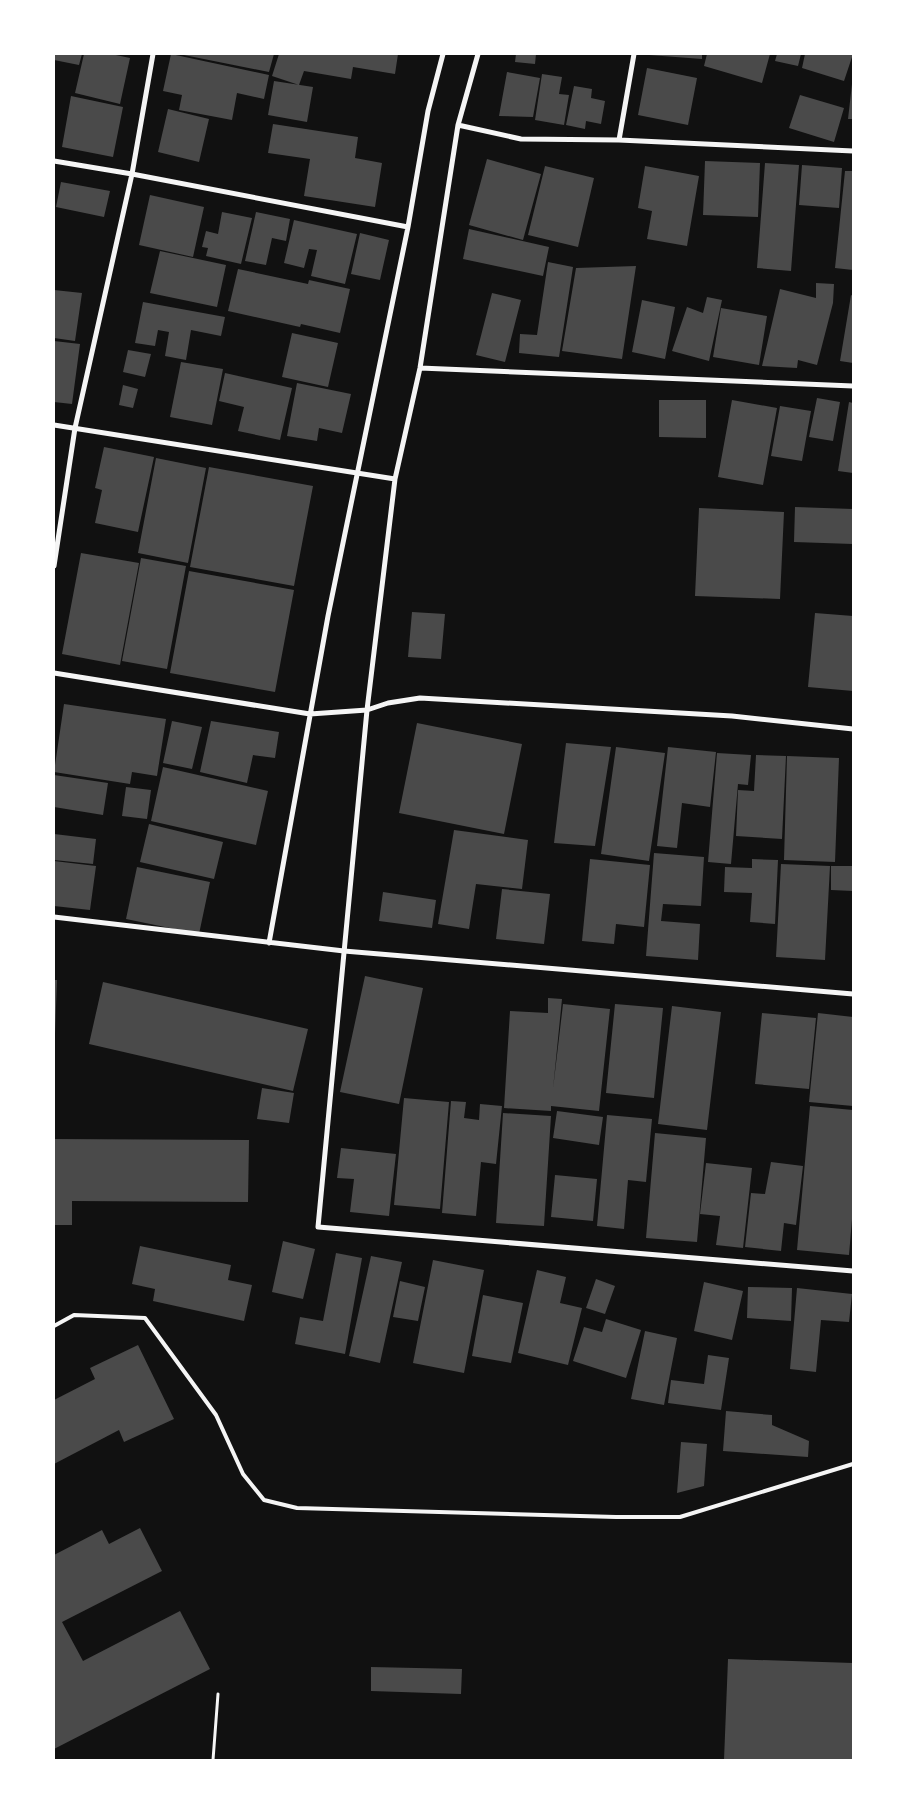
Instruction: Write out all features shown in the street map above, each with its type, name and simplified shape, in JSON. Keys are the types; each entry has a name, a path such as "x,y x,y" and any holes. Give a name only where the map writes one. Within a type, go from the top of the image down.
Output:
{"street":[{"path":"54,566 75,428 132,174 153,54"},
{"path":"269,943 328,616 408,227 428,111 443,54"},
{"path":"478,54 458,125 420,368 395,479 367,710 318,1227 853,1271"},
{"path":"619,140 634,54"},
{"path":"458,125 521,139 619,140 853,151"},
{"path":"54,162 132,174 408,227"},
{"path":"420,368 853,386"},
{"path":"54,425 395,479"},
{"path":"54,673 310,714 367,710 388,703 420,698 732,716 853,729"},
{"path":"54,917 344,951 853,994"}],"lane":[{"path":"54,1326 74,1315 145,1318 216,1416 243,1474 264,1500 297,1508 616,1518 680,1517 853,1464"}],"path":[{"path":"213,1760 218,1694"}],"building":[{"path":"54,54 82,54 79,65 54,60"},
{"path":"84,54 111,54 130,58 120,104 75,93"},
{"path":"171,54 269,75 264,99 237,93 232,120 179,110 182,95 163,91"},
{"path":"179,54 274,54 269,72"},
{"path":"279,54 398,54 395,74 353,67 351,79 304,71 299,85 272,76"},
{"path":"516,54 536,54 535,64 515,62"},
{"path":"702,54 702,59 649,55"},
{"path":"707,54 770,54 762,83 704,66"},
{"path":"777,54 801,54 798,66 775,61"},
{"path":"805,54 853,54 844,81 802,68"},
{"path":"647,68 697,78 688,125 638,115"},
{"path":"507,72 540,78 533,117 499,116"},
{"path":"542,74 562,77 559,94 569,95 564,125 535,120"},
{"path":"274,81 313,87 307,122 268,115"},
{"path":"852,84 853,119 848,119"},
{"path":"574,86 592,89 591,98 605,101 601,124 586,121 585,129 566,125"},
{"path":"800,95 844,108 834,142 789,128"},
{"path":"71,96 123,107 113,157 62,147"},
{"path":"168,109 209,119 199,162 158,152"},
{"path":"273,124 358,137 355,158 382,163 375,207 304,196 310,159 268,153"},
{"path":"487,159 541,174 523,240 469,225"},
{"path":"705,161 760,163 758,217 703,215"},
{"path":"765,163 799,165 791,271 757,268"},
{"path":"802,165 842,168 839,208 799,205"},
{"path":"545,166 594,178 578,247 528,235"},
{"path":"645,166 699,176 687,246 647,239 652,211 638,208"},
{"path":"845,171 853,171 853,270 835,268"},
{"path":"61,182 110,191 104,217 56,207"},
{"path":"150,195 204,207 193,257 139,245"},
{"path":"222,212 252,218 241,264 206,256 208,248 202,247 206,231 218,234"},
{"path":"256,212 290,219 286,241 272,238 266,265 245,261"},
{"path":"294,220 357,234 345,284 311,276 317,250 309,249 304,268 284,263"},
{"path":"469,229 549,247 543,276 463,259"},
{"path":"360,233 389,240 380,280 351,274"},
{"path":"160,251 226,265 217,307 150,293"},
{"path":"548,262 573,267 559,357 519,353 520,334 537,335"},
{"path":"636,266 622,359 562,351 576,268"},
{"path":"238,269 308,284 309,280 350,289 340,333 301,324 300,327 228,311"},
{"path":"816,283 834,284 833,303 817,365 798,360 797,368 762,366 780,289 816,298"},
{"path":"54,290 82,293 75,341 54,338"},
{"path":"492,293 521,300 505,362 476,355"},
{"path":"851,295 853,296 853,363 840,361"},
{"path":"707,297 722,300 709,361 672,351 687,307 703,313"},
{"path":"642,300 675,307 665,359 632,352"},
{"path":"143,302 225,317 221,336 191,330 186,360 165,356 169,332 158,330 155,346 135,343"},
{"path":"721,308 767,316 759,365 713,357"},
{"path":"292,333 338,343 328,387 282,377"},
{"path":"54,341 80,344 72,404 54,402"},
{"path":"128,350 151,354 145,377 123,372"},
{"path":"181,362 223,369 212,425 170,417"},
{"path":"225,373 292,388 280,440 238,431 244,407 219,401"},
{"path":"297,383 351,394 342,433 319,428 317,441 287,436"},
{"path":"123,385 138,389 133,408 119,405"},
{"path":"817,398 840,402 833,441 809,437"},
{"path":"659,400 706,400 706,438 659,437"},
{"path":"732,400 777,408 763,485 718,477"},
{"path":"849,402 853,403 853,473 838,471"},
{"path":"780,406 811,411 802,461 771,456"},
{"path":"104,447 154,457 138,532 95,523 102,490 95,488"},
{"path":"156,458 206,468 188,563 138,553"},
{"path":"209,467 313,486 294,586 190,567"},
{"path":"795,507 853,509 853,544 794,542"},
{"path":"699,508 784,512 780,599 695,596"},
{"path":"81,553 139,563 120,665 62,654"},
{"path":"141,558 186,566 167,669 122,661"},
{"path":"189,571 294,590 275,692 170,673"},
{"path":"412,612 445,614 441,659 408,657"},
{"path":"815,613 853,616 853,691 808,687"},
{"path":"64,704 166,719 157,776 132,772 130,784 54,772"},
{"path":"172,721 202,727 192,769 163,763"},
{"path":"211,721 279,732 275,758 253,755 247,783 200,772"},
{"path":"417,723 522,744 504,834 399,813"},
{"path":"566,743 611,747 595,846 554,843"},
{"path":"616,747 665,753 649,861 601,854"},
{"path":"668,747 716,752 710,807 682,803 677,848 657,846"},
{"path":"717,753 751,755 748,785 738,784 731,864 708,862"},
{"path":"756,755 786,756 782,839 736,836 738,790 754,791"},
{"path":"787,756 839,758 835,862 784,860"},
{"path":"163,767 268,791 256,845 151,821"},
{"path":"54,775 108,783 103,815 54,807"},
{"path":"126,787 151,790 147,819 122,816"},
{"path":"149,824 223,842 214,879 140,862"},
{"path":"454,830 528,840 522,889 476,884 469,929 438,924"},
{"path":"54,834 96,839 93,864 54,860"},
{"path":"654,853 704,857 701,906 663,904 661,921 700,924 698,960 646,956"},
{"path":"590,859 650,865 644,927 616,924 614,944 582,941"},
{"path":"752,859 778,860 775,924 750,922 752,893 724,892 725,867 752,868"},
{"path":"54,861 96,866 90,910 54,906"},
{"path":"781,864 830,866 825,960 776,957"},
{"path":"831,866 853,866 853,891 831,890"},
{"path":"137,867 210,882 199,934 126,919"},
{"path":"502,889 550,894 544,944 496,939"},
{"path":"383,892 436,900 432,928 379,921"},
{"path":"365,976 423,988 399,1104 340,1092"},
{"path":"54,980 57,980 55,1034 54,1034"},
{"path":"103,982 308,1029 293,1091 89,1044"},
{"path":"548,998 562,999 553,1089 563,1004 610,1009 599,1111 551,1106 551,1111 504,1108 510,1011 548,1013"},
{"path":"615,1004 663,1008 654,1098 606,1093"},
{"path":"672,1006 721,1012 707,1130 658,1124"},
{"path":"762,1013 816,1018 809,1089 755,1084"},
{"path":"818,1013 853,1017 853,1106 809,1102"},
{"path":"262,1088 294,1093 289,1123 257,1119"},
{"path":"404,1098 449,1102 440,1209 394,1205"},
{"path":"451,1101 466,1102 464,1118 479,1120 480,1104 502,1106 496,1164 481,1162 476,1216 442,1213"},
{"path":"810,1106 853,1110 853,1207 849,1255 797,1250"},
{"path":"557,1111 603,1117 599,1145 553,1138"},
{"path":"503,1113 551,1116 544,1226 496,1223"},
{"path":"607,1115 652,1119 646,1182 628,1180 624,1229 597,1226"},
{"path":"655,1133 706,1138 697,1242 646,1238"},
{"path":"54,1139 249,1140 248,1202 72,1201 72,1225 54,1225"},
{"path":"341,1148 396,1154 389,1216 350,1212 354,1179 337,1178"},
{"path":"771,1162 803,1166 796,1225 784,1223 781,1251 745,1247 751,1193 765,1194"},
{"path":"706,1163 752,1168 743,1248 716,1245 720,1216 700,1214"},
{"path":"555,1175 597,1179 593,1221 551,1217"},
{"path":"283,1241 315,1249 303,1299 272,1292"},
{"path":"140,1246 231,1265 228,1280 252,1285 244,1321 153,1301 155,1289 132,1284"},
{"path":"336,1253 362,1258 345,1354 295,1344 300,1317 323,1321"},
{"path":"371,1256 402,1262 380,1363 349,1356"},
{"path":"433,1260 484,1270 464,1373 413,1363"},
{"path":"537,1270 566,1277 560,1303 582,1308 568,1365 518,1353"},
{"path":"596,1279 615,1286 605,1314 586,1308"},
{"path":"400,1281 425,1287 418,1321 393,1317"},
{"path":"704,1282 743,1291 732,1340 694,1331"},
{"path":"748,1287 792,1288 791,1321 747,1318"},
{"path":"797,1288 852,1294 849,1322 821,1320 816,1372 790,1369"},
{"path":"483,1295 523,1303 511,1363 472,1356"},
{"path":"606,1319 641,1330 626,1378 573,1361 584,1327 602,1332"},
{"path":"645,1331 677,1338 664,1405 631,1399"},
{"path":"138,1345 174,1419 124,1442 119,1430 54,1464 54,1400 95,1379 90,1368"},
{"path":"708,1355 729,1358 721,1410 668,1403 671,1380 704,1384"},
{"path":"726,1411 772,1415 772,1425 809,1441 808,1457 723,1451"},
{"path":"681,1442 707,1444 704,1486 677,1493"},
{"path":"140,1528 162,1571 62,1622 83,1661 180,1611 210,1669 54,1749 54,1555 102,1530 109,1544"},
{"path":"728,1659 853,1663 853,1760 724,1760"},
{"path":"371,1667 462,1669 461,1694 371,1691"}]}
